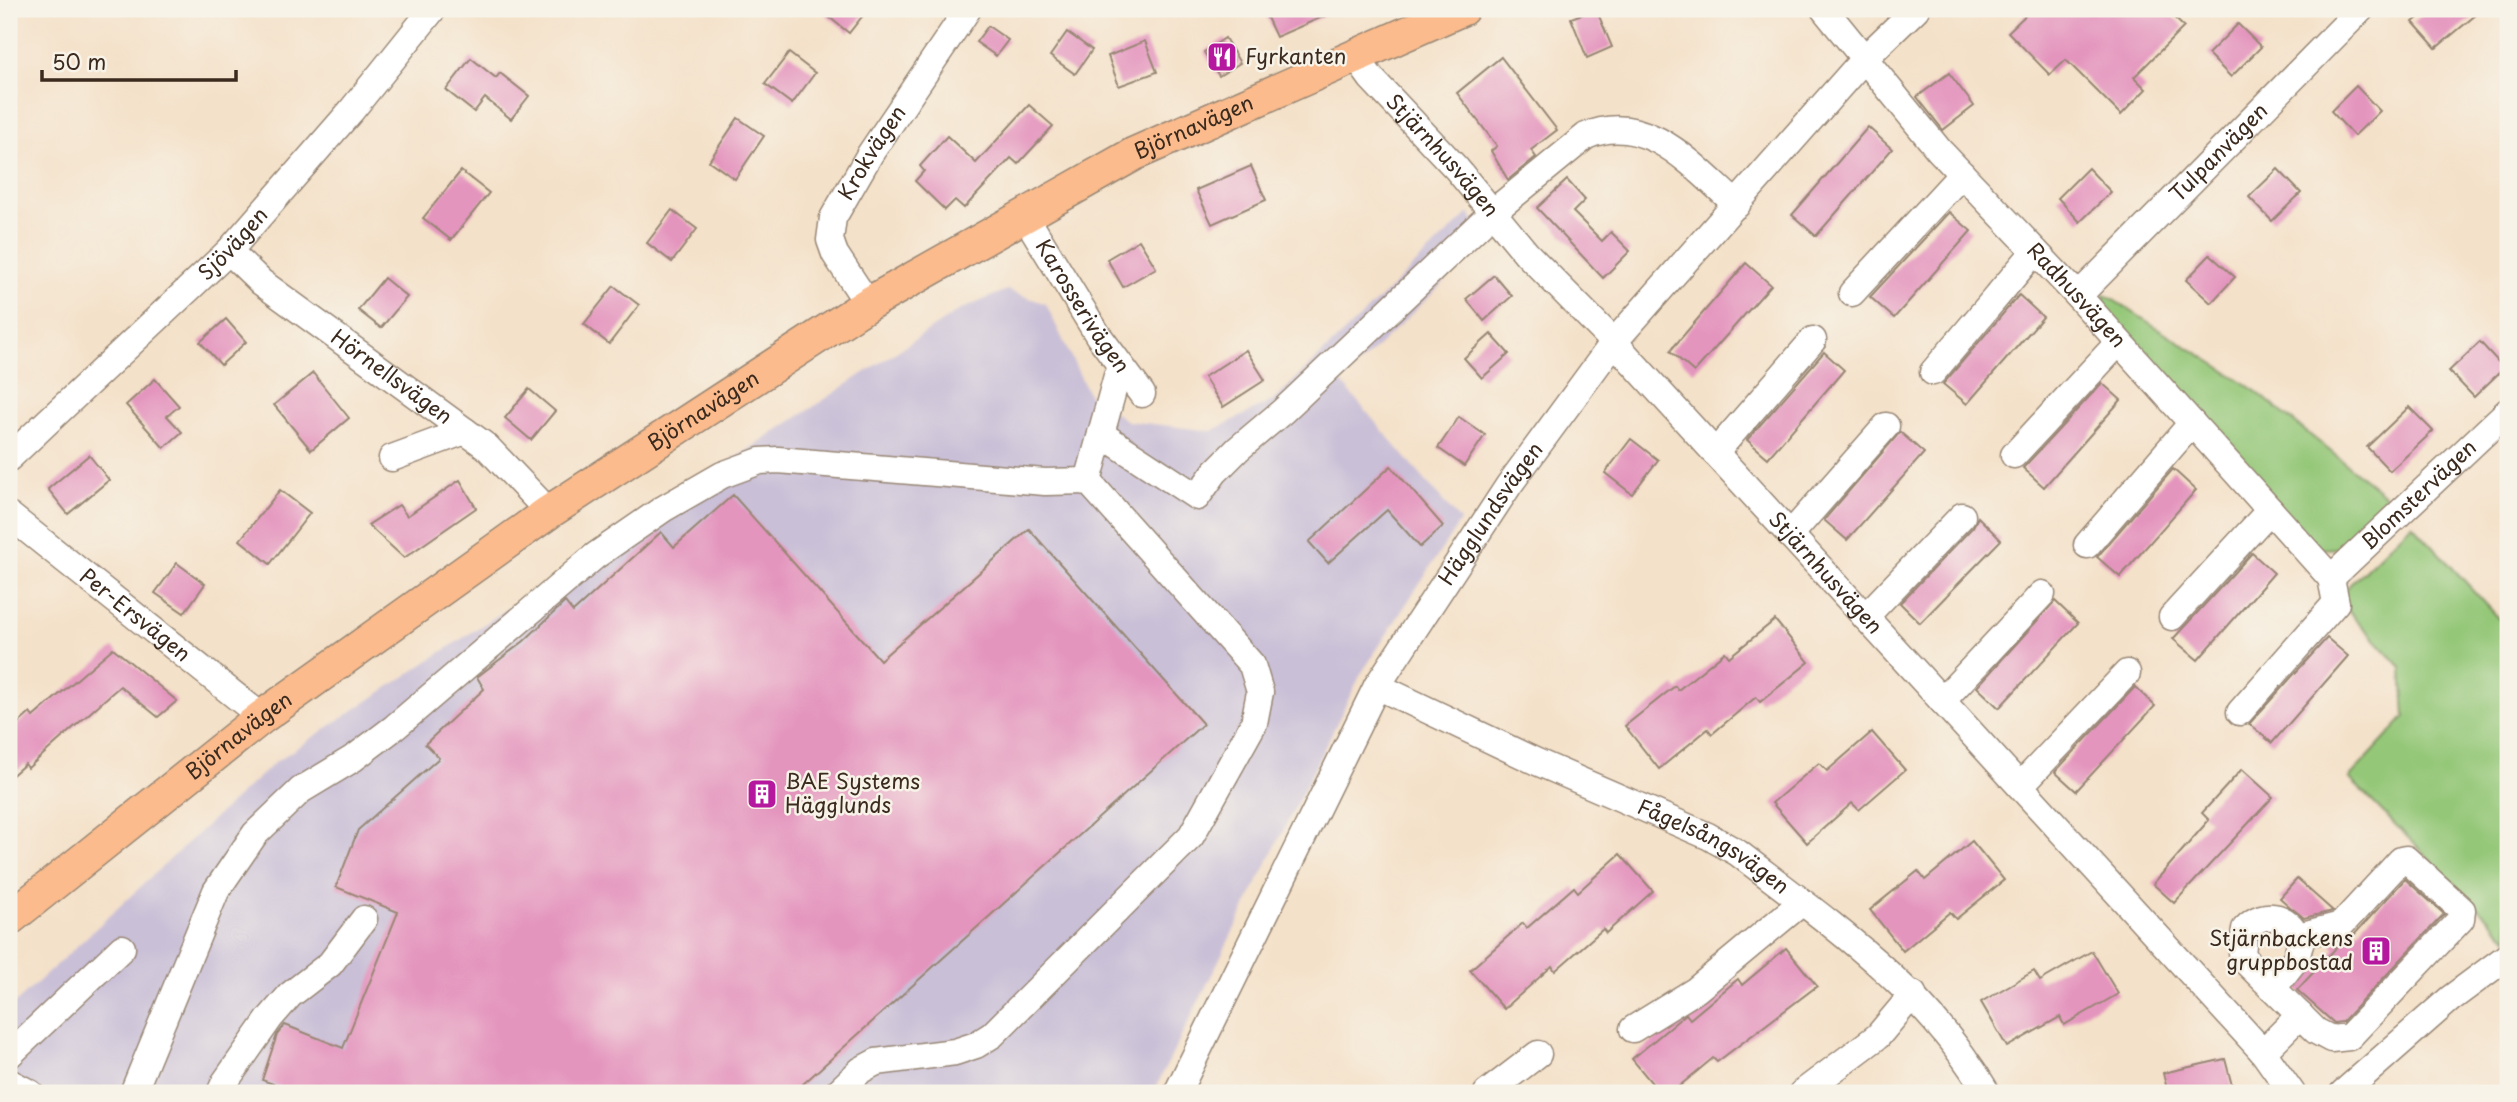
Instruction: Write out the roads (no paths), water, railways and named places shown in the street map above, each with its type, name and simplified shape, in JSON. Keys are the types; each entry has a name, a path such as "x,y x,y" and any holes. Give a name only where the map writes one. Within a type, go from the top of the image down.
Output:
{"main road":[{"name":"Björnavägen","path":"9,919 262,717 549,512 868,304 1134,154 1462,9"}],"street":[{"name":"Sjövägen","path":"9,458 229,251 351,111 433,9"},
{"name":"Krokvägen","path":"868,304 835,254 830,240 833,218 870,154 968,9"},
{"name":"Radhusvägen","path":"1824,9 1962,174 2078,296 2331,578"},
{"name":"Hägglundsvägen","path":"1177,1093 1377,686 1509,485 1615,342 1864,59 1916,9"},
{"name":"Tulpanvägen","path":"2078,296 2361,9"},
{"name":"Stjärnhusvägen","path":"1356,57 1371,78 1493,212 1527,254 1615,342 2263,1052 2292,1093"},
{"path":"1101,434 1197,497 1238,449 1283,411 1493,212 1586,136 1603,128 1626,130 1662,140 1737,205"},
{"path":"1852,293 1962,174"},
{"name":"Karosserivägen","path":"1025,216 1098,335 1142,394"},
{"name":"Hörnellsvägen","path":"229,251 261,282 487,447 549,512"},
{"path":"1933,372 2035,251"},
{"path":"1715,453 1813,340"},
{"path":"2014,455 2119,342"},
{"path":"1088,481 1120,365"},
{"name":"Blomstervägen","path":"2331,578 2508,411"},
{"path":"2087,545 2192,423"},
{"path":"1790,535 1886,426"},
{"path":"392,458 464,431"},
{"path":"133,1093 216,891 255,834 301,790 354,758 594,556 663,509 741,467 778,460 1045,482 1088,481 1252,665 1259,678 1260,692 1254,723 1191,836 992,1035 976,1045 955,1052 876,1062 861,1070 837,1093"},
{"path":"2172,617 2270,510"},
{"name":"Per-Ersvägen","path":"9,515 262,717"},
{"path":"1865,617 1962,516"},
{"path":"2240,712 2336,603 2331,578"},
{"path":"1942,701 2042,594"},
{"path":"2020,786 2127,673"},
{"name":"Fågelsångsvägen","path":"1377,686 1537,762 1708,836 1738,853 1913,994 1963,1054 1987,1093"},
{"path":"2274,988 2296,959 2300,944 2289,923 2273,916 2257,919 2245,929 2242,943 2245,959 2300,1015 2324,1037 2339,1040 2349,1037 2461,919 2462,910 2406,859 2401,860 2341,925 2298,936"},
{"path":"1633,1028 1696,990 1802,902"},
{"path":"220,1093 270,1018 290,995 330,964 364,919"},
{"path":"9,1055 122,948"},
{"path":"2343,1093 2450,999 2508,956"},
{"path":"1802,1093 1878,1036 1913,994"},
{"path":"2263,1052 2300,1015"},
{"path":"1487,1093 1538,1054"},
{"path":"9,1082 30,1093"}],"place":[{"name":"Fyrkanten","path":"1222,57"},
{"name":"BAE Systems Hägglunds","path":"762,794"},
{"name":"Stjärnbackens gruppbostad","path":"2376,951"}]}
